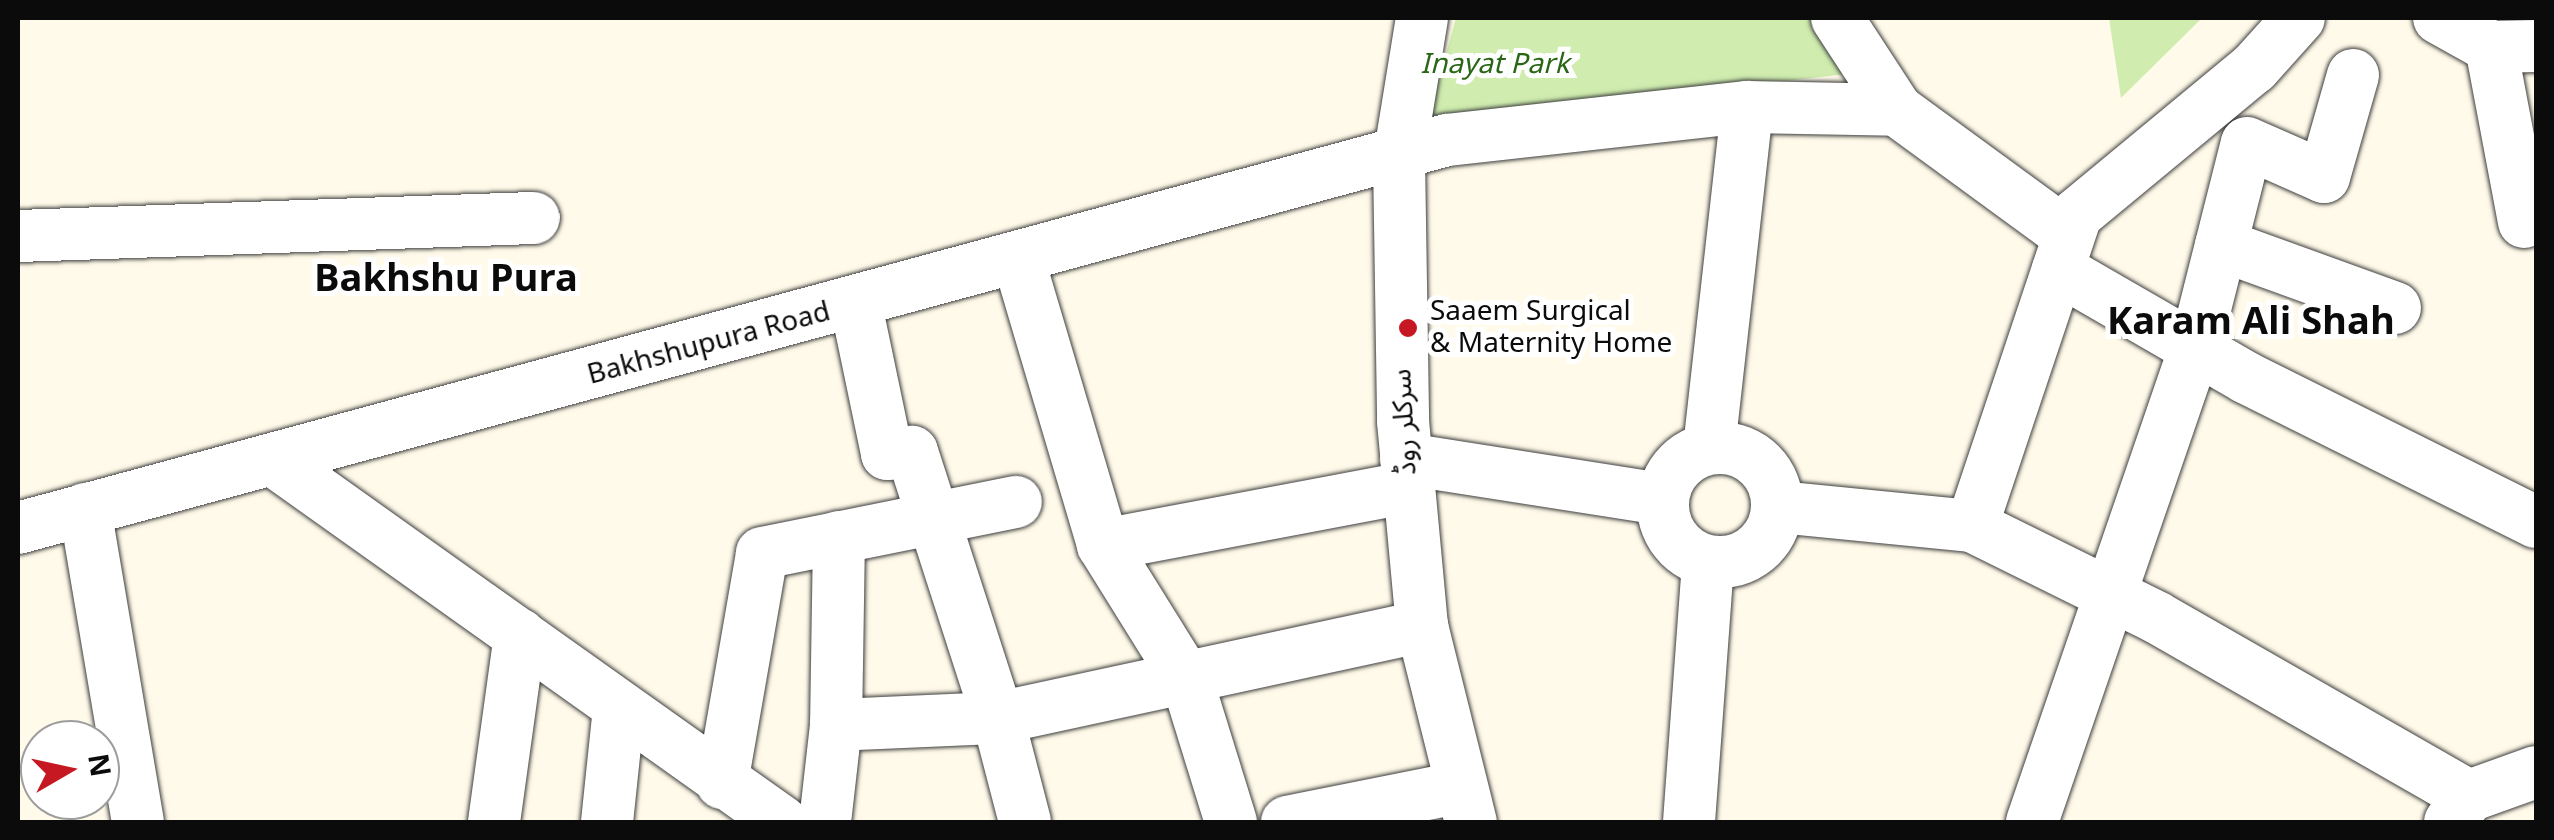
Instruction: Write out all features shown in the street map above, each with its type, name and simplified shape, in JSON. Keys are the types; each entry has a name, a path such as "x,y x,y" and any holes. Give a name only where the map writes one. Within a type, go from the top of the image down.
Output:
{"street":[{"name":"سرکلر روڈ","path":"1422,18 1400,158 1407,473 1422,626 1466,805"},
{"path":"1837,18 1897,110 2063,252 2195,348 2536,522"},
{"path":"1972,526 2076,216 2254,68 2298,18"},
{"path":"2439,18 2514,46 2524,222"},
{"path":"2032,822 2195,348 2247,143 2324,177 2353,75"},
{"name":"Bakhshupura Road","path":"18,528 1400,158 1447,140 1746,107 1897,110"},
{"path":"1709,448 1746,107"},
{"path":"18,236 534,218"},
{"path":"2221,245 2395,308"},
{"path":"1019,261 1103,544 1186,680 1230,822"},
{"path":"856,304 887,454 912,452 998,718 1025,822"},
{"path":"1709,448 1743,452 1765,470 1778,508 1758,549 1728,563 1708,562 1670,536 1662,498 1675,468 1709,448"},
{"path":"276,462 782,822"},
{"path":"1103,544 1407,473 1662,498"},
{"path":"722,782 762,553 1016,502"},
{"path":"1778,508 1972,526 2110,594 2459,809 2536,772"},
{"path":"85,509 138,822"},
{"path":"825,822 836,725 839,537"},
{"path":"1689,822 1708,562"},
{"path":"836,725 998,718 1422,626"},
{"path":"494,822 520,635"},
{"path":"607,822 619,707"},
{"path":"1287,822 1466,805"}],"green space":[{"name":"Inayat Park","path":"1456,18 1824,18 1855,73 1427,123"},
{"path":"2109,18 2202,18 2121,98"}],"place":[{"name":"Saaem Surgical & Maternity Home","path":"1408,328"}],"district":[{"name":"Bakhshu Pura","path":"446,280"},
{"name":"Karam Ali Shah","path":"2251,323"}]}
